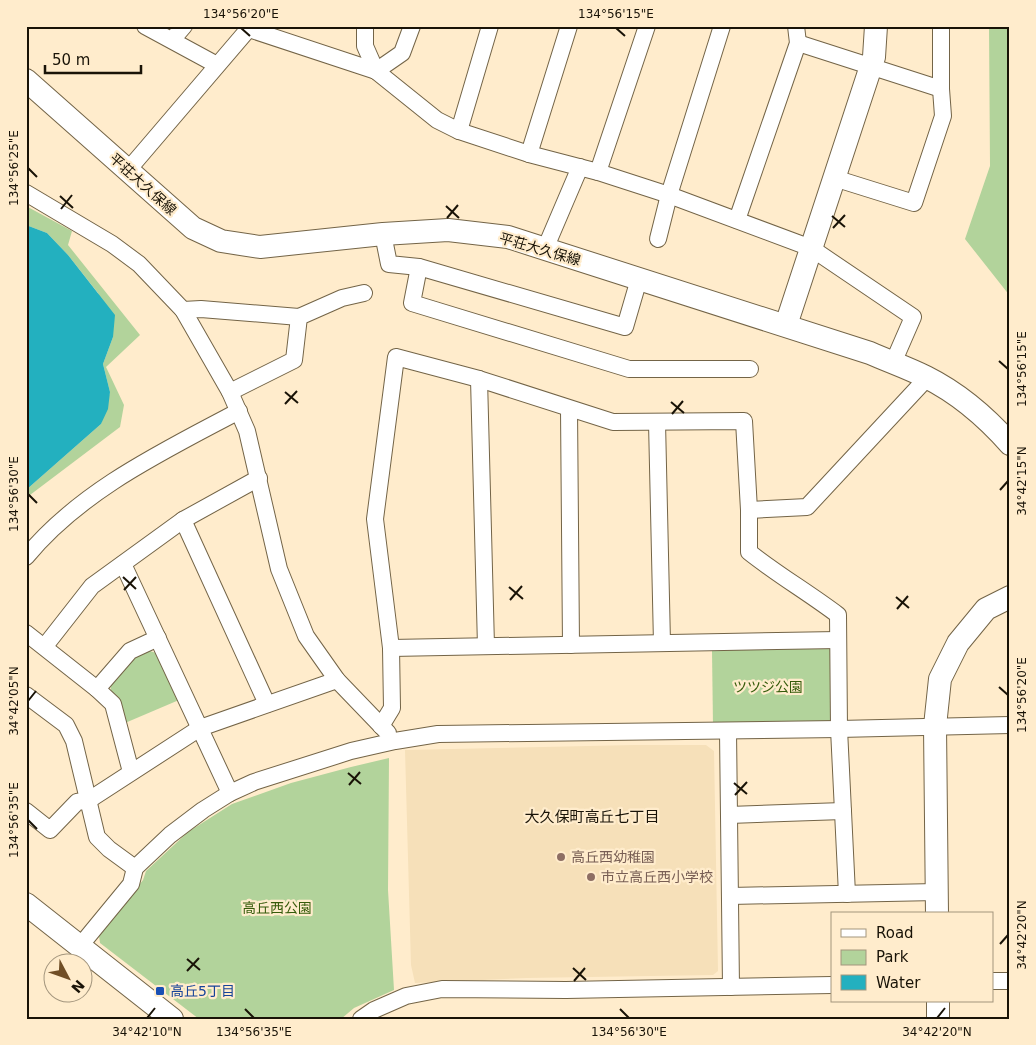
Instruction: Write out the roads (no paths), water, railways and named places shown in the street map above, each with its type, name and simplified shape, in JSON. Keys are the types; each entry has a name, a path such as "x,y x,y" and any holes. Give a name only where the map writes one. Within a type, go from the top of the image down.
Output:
{"main road":[{"path":"786,325 874,57 876,26"},
{"name":"平荘大久保線","path":"26,80 193,228 222,241 260,247 383,234 448,230 508,237 870,353 950,391 977,412 1010,444"},
{"path":"937,903 935,726 940,679 958,643 986,610 1010,597"},
{"path":"26,904 172,1019"},
{"path":"938,1002 938,1019"}],"street":[{"path":"145,26 217,66"},
{"path":"172,40 184,26"},
{"path":"364,26 365,46 376,71"},
{"path":"376,71 402,53 412,26"},
{"path":"459,131 490,26"},
{"path":"529,154 569,26"},
{"path":"598,172 647,26"},
{"path":"658,240 669,195 722,26"},
{"path":"737,220 798,43 796,26"},
{"path":"834,178 914,203 943,116 941,89 942,26"},
{"path":"128,170 250,27 376,71 437,120 459,131 529,154 598,172 669,195 812,248 913,317 893,363"},
{"path":"798,43 941,89"},
{"path":"545,249 580,167"},
{"path":"26,193 112,244 162,286 183,310 230,392 247,431 279,569 306,636 337,680 394,741"},
{"path":"383,234 389,264 419,268 625,327 639,279"},
{"path":"419,268 412,303 629,369 750,369"},
{"path":"183,310 201,309 300,318 342,298 364,292"},
{"path":"230,392 294,360 300,318"},
{"path":"381,726 392,708 391,648 375,519 396,357 479,379 613,422 744,421 750,510 749,552 838,615 839,729 847,894"},
{"path":"750,510 807,507 926,378"},
{"path":"479,379 486,646"},
{"path":"569,409 571,645"},
{"path":"26,557 68,515 148,459 239,411"},
{"path":"657,422 662,643"},
{"path":"44,646 92,586 183,520 259,478"},
{"path":"183,520 267,704"},
{"path":"124,564 230,793"},
{"path":"26,633 112,704 131,772"},
{"path":"96,689 130,651 158,638"},
{"path":"391,648 838,640"},
{"path":"26,811 50,830 77,802 89,800 200,728 337,680"},
{"path":"26,694 66,725 74,741 97,837 135,868"},
{"path":"80,946 131,884 135,868 170,835 203,810 230,793 254,782 351,751 394,741 438,734 1010,725"},
{"path":"728,730 731,986"},
{"path":"729,815 843,812"},
{"path":"730,896 847,894 937,903"},
{"path":"994,981 1010,981"},
{"path":"361,1019 374,1010 406,996 442,989 566,990 831,985"}],"water":[{"path":"26,225 47,233 68,255 115,315 113,337 103,364 110,392 108,409 101,424 26,490"}],"place":[{"name":"高丘西幼稚園","path":"561,857"},
{"name":"市立高丘西小学校","path":"591,877"},
{"name":"高丘5丁目","path":"160,991"}],"district":[{"name":"大久保町高丘七丁目","path":"592,817"}],"park label":[{"name":"ツツジ公園","path":"768,687"},
{"name":"高丘西公園","path":"277,908"}]}
